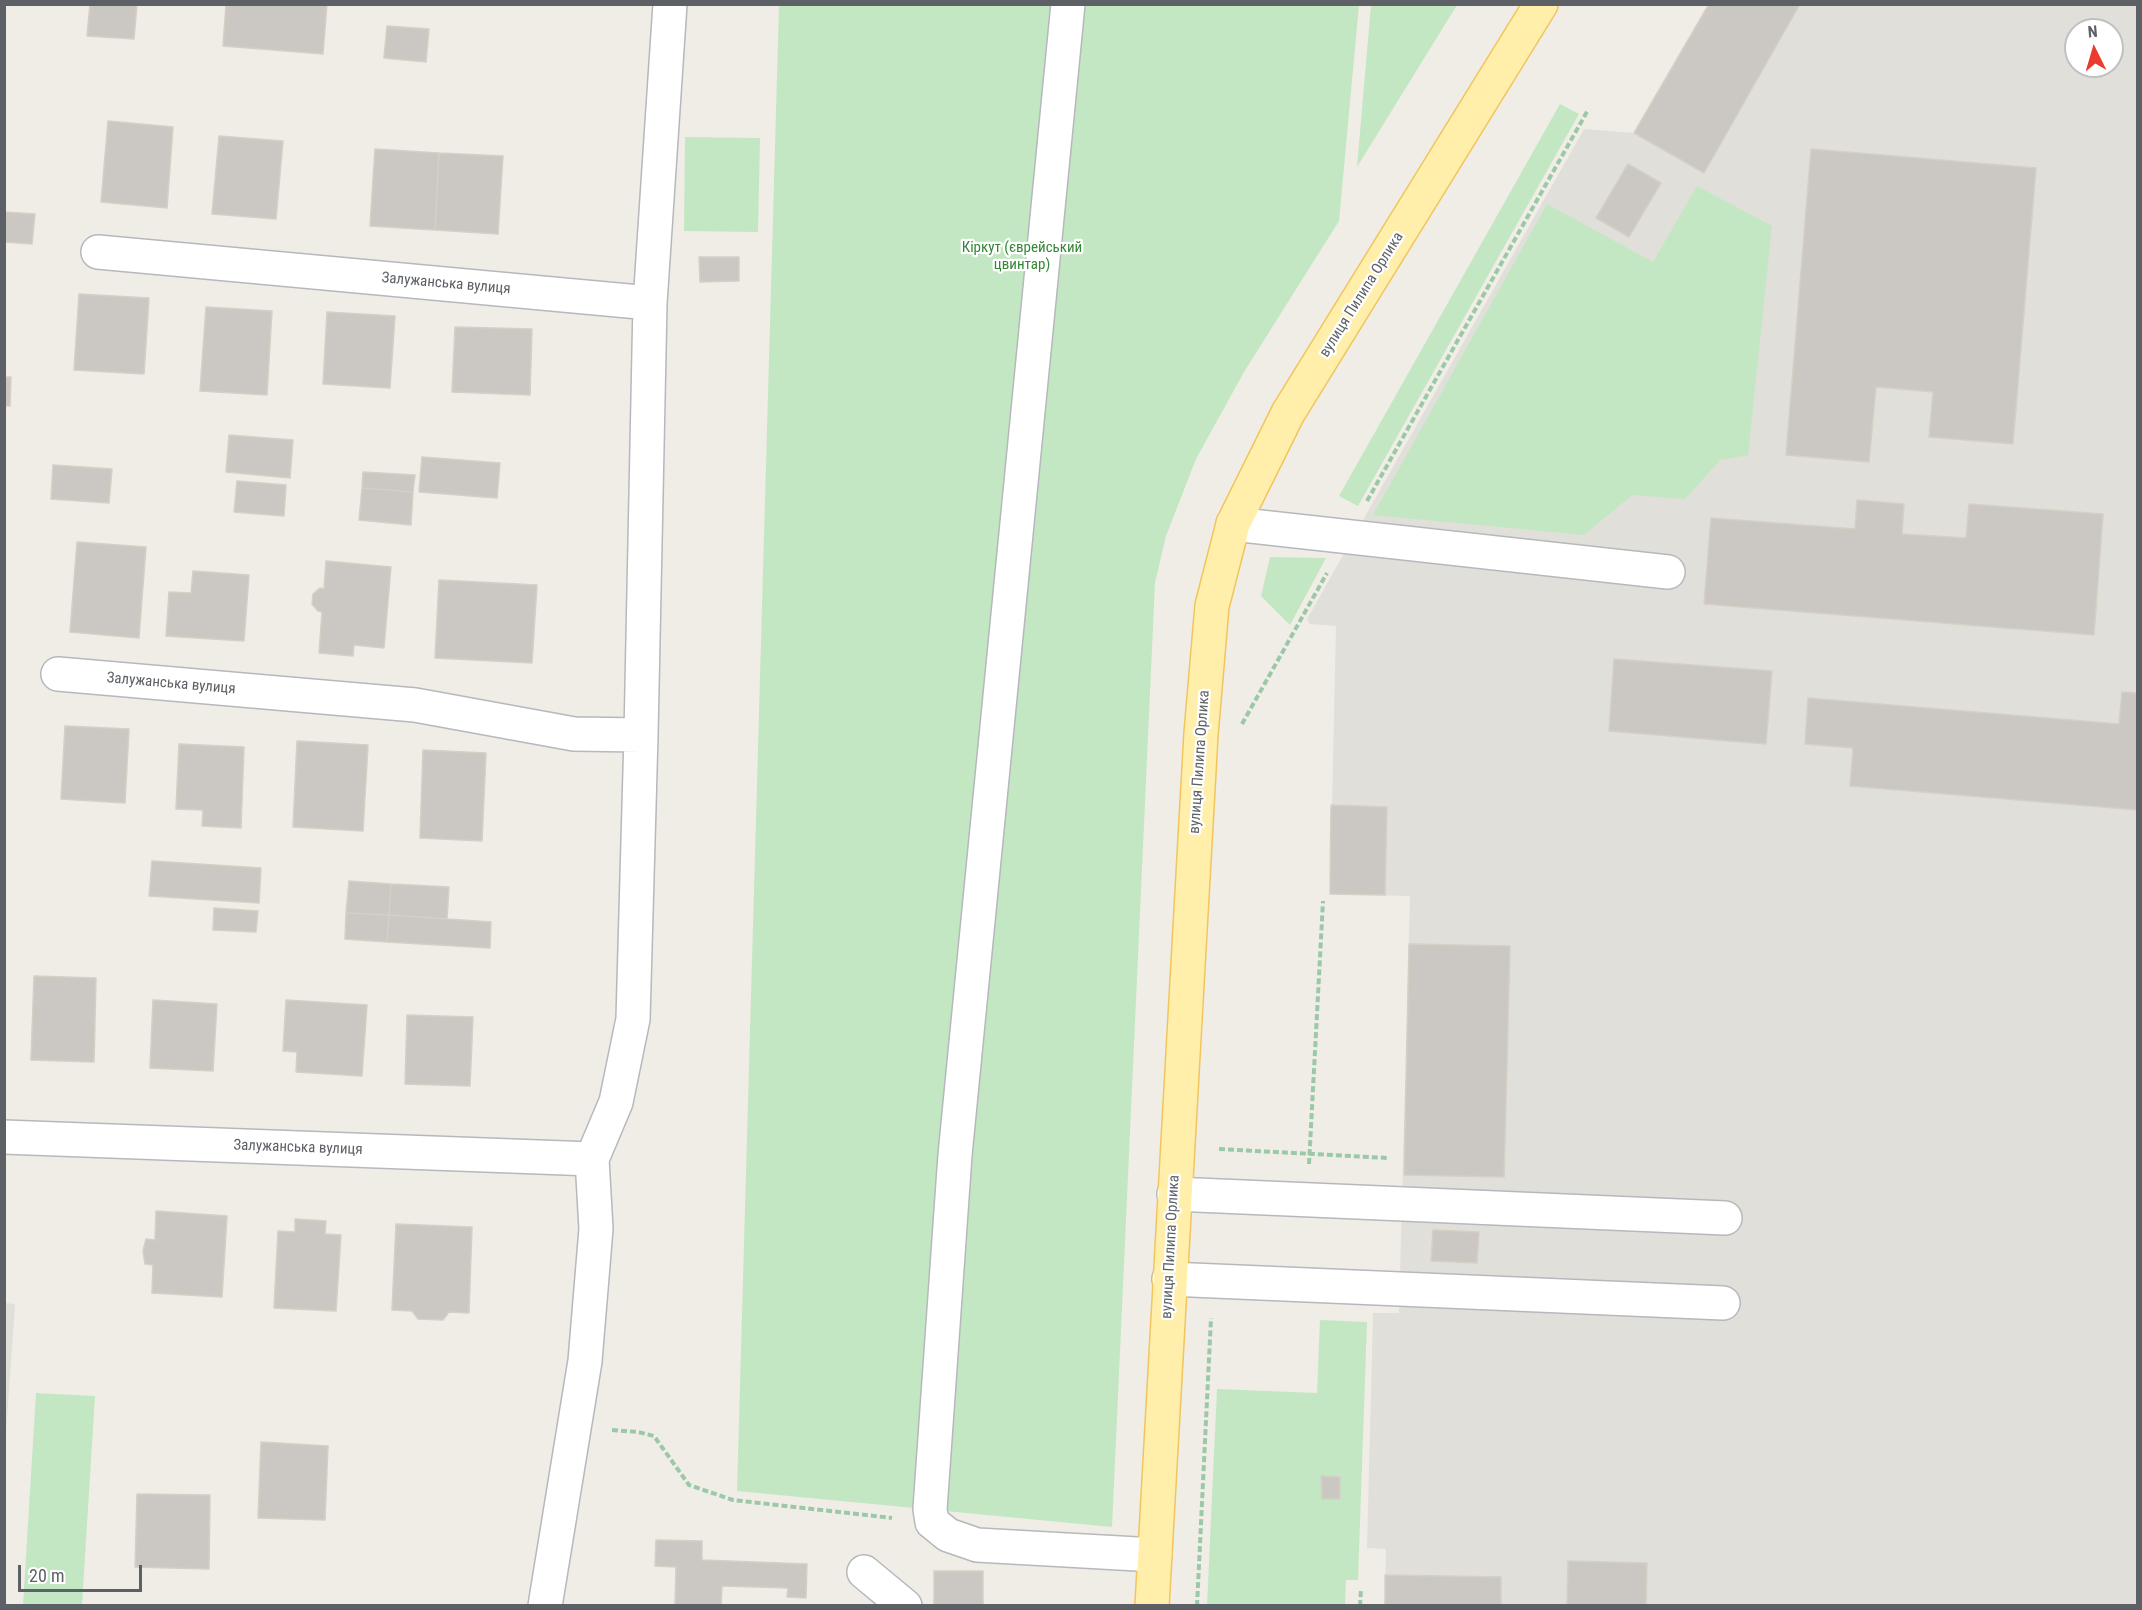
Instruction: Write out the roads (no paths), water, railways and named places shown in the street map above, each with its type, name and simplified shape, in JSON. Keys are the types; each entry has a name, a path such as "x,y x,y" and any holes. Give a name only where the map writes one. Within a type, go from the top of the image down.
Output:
{"main road":[{"name":"вулиця Пилипа Орлика","path":"1152,1605 1201,734 1212,606 1233,524 1288,414 1541,4"}],"street":[{"path":"544,1605 585,1361 596,1229 592,1159 616,1102 633,1019 650,303 670,4"},
{"path":"1068,4 957,1143 930,1509 932,1522 948,1535 977,1545 1155,1556"},
{"name":"Залужанська вулиця","path":"98,252 650,303"},
{"path":"1233,524 1668,572"},
{"name":"Залужанська вулиця","path":"58,674 415,705 574,734 641,735"},
{"name":"Залужанська вулиця","path":"4,1137 592,1159"},
{"path":"1174,1194 1725,1218"},
{"path":"1169,1278 1723,1303"},
{"path":"864,1572 905,1605"}],"park label":[{"name":"Кіркут (єврейський цвинтар)","path":"1022,256"}]}
